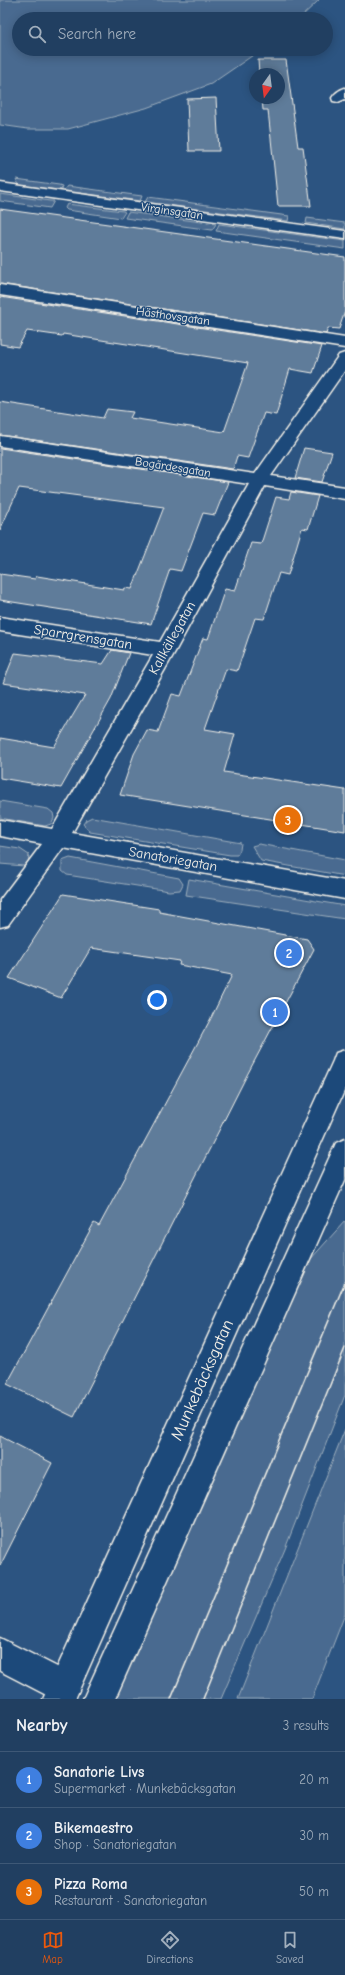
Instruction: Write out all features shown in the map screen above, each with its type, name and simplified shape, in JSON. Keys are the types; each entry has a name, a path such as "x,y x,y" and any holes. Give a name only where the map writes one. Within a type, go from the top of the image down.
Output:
{"street":[{"name":"Virginsgatan","path":"0,187 345,235"},
{"name":"Hästhovsgatan","path":"0,290 345,343"},
{"name":"Kallkällegatan","path":"0,918 58,838 166,650 260,480 345,358"},
{"name":"Bogärdesgatan","path":"0,441 345,493"},
{"name":"Sparrgrensgatan","path":"0,624 166,650"},
{"name":"Sanatoriegatan","path":"0,828 345,890"},
{"name":"Munkebäcksgatan","path":"62,1693 345,1060"},
{"path":"99,1699 345,1151"},
{"path":"0,1654 62,1693"}],"shaded area":[{"path":"0,0 319,0 306,12 12,12 12,56 252,56 211,84 146,108 68,129 28,129 0,125"},
{"path":"16,179 62,186 61,190 58,190 19,185"},
{"path":"67,186 142,196 140,201 66,191 64,190"},
{"path":"0,194 54,201 50,208 0,201"},
{"path":"148,197 289,216 288,221 145,202"},
{"path":"67,204 125,212 121,218 67,210 65,208"},
{"path":"128,212 216,224 212,230 125,218"},
{"path":"307,218 345,223 345,229 306,223"},
{"path":"219,224 345,241 345,249 216,231"},
{"path":"0,801 48,809 53,813 54,818 51,824 45,826 0,818"},
{"path":"92,817 241,843 240,850 237,855 230,855 90,832 83,824 86,820"},
{"path":"259,844 345,860 345,876 261,861 252,846"},
{"path":"0,846 20,849 29,855 28,863 24,866 0,864"},
{"path":"70,858 179,878 183,884 180,890 169,891 67,875 62,871 62,861"},
{"path":"189,879 345,906 345,919 186,895"},
{"path":"345,1221 345,1395 285,1549 221,1699 113,1699 309,1261"},
{"path":"345,1429 345,1614 312,1699 238,1699"}],"building":[{"path":"258,60 286,60 298,147 303,147 311,206 278,206 268,110 263,110 262,104 285,104 285,68 259,68"},
{"path":"216,98 219,151 189,151 187,99"},
{"path":"0,209 345,257 345,311 339,329 328,328 326,334 0,284"},
{"path":"0,297 322,346 313,373 290,369 276,415 264,413 248,458 237,456 233,469 0,435 0,402 103,418 107,409 133,412 130,418 224,432 248,363 63,334 62,336 27,331 18,347 0,344"},
{"path":"0,448 228,482 215,515 203,513 181,571 170,569 151,624 0,600 0,574 35,579 37,576 124,590 125,588 132,589 164,507 19,488 0,530"},
{"path":"304,448 332,452 322,482 295,478"},
{"path":"291,492 318,496 308,529 302,528 288,575 279,573 264,619 255,618 237,671 226,669 205,729 235,734 224,772 345,790 345,831 120,795 134,754 147,730 158,732 172,694 181,696 203,638 208,639 225,589 235,591 251,543 261,544 276,497 289,499"},
{"path":"112,650 129,653 111,699 61,788 0,778 0,738 54,747 85,695 3,683 15,653 103,664"},
{"path":"63,894 159,909 159,912 307,939 314,949 247,1075 74,1417 7,1384 94,1223 99,1226 210,1020 232,975 179,965 180,961 91,948 61,998 9,978"},
{"path":"0,1436 52,1463 0,1566"}],"tram line":[{"path":"171,1699 345,1282"},
{"path":"203,1699 345,1348"}],"place":[{"name":"Pizza Roma","path":"288,820"},
{"name":"Bikemaestro","path":"289,953"},
{"name":"Sanatorie Livs","path":"275,1012"}]}
